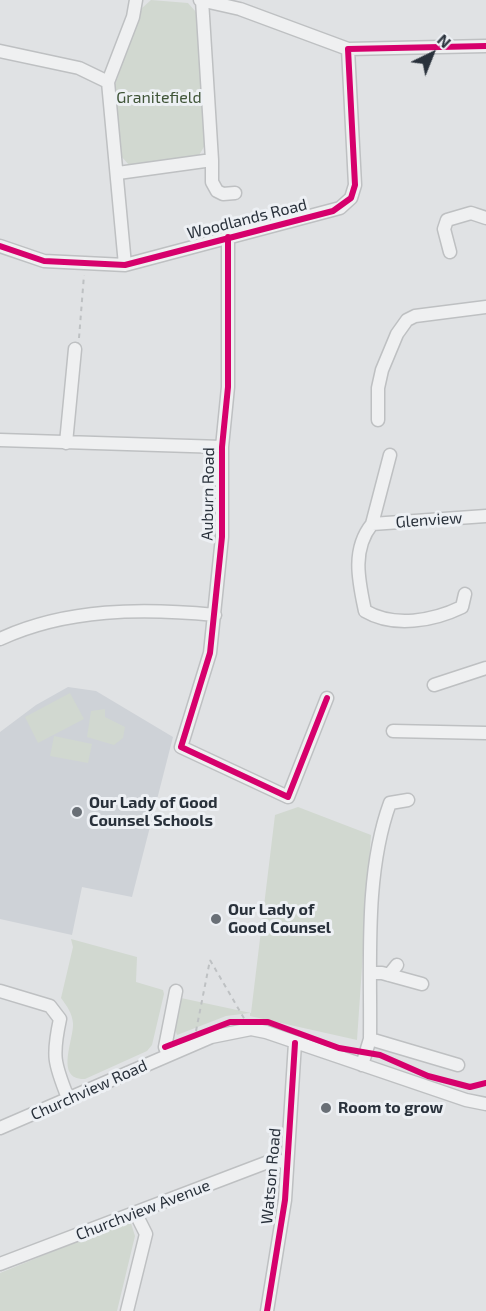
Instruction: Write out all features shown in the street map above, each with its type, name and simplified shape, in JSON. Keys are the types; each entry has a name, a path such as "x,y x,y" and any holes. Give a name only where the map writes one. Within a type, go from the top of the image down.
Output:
{"street":[{"path":"125,265 108,82 133,17 136,0"},
{"path":"235,193 217,191 212,182 201,0 240,9 348,49 486,46"},
{"name":"Woodlands Road","path":"0,246 44,261 125,265 333,211 351,198 355,185 348,49"},
{"path":"0,51 79,68 108,82"},
{"path":"118,173 212,160"},
{"path":"450,252 444,229 447,220 471,213 486,218"},
{"name":"Auburn Road","path":"228,237 228,387 222,447 222,537 215,615 210,653 181,747 288,797 327,698"},
{"path":"378,420 378,388 382,370 397,334 407,320 415,316 486,307"},
{"path":"66,443 75,349"},
{"path":"0,440 222,447"},
{"name":"Glenview","path":"390,455 372,524 367,530 357,562 365,611 376,617 399,621 449,613 462,607 465,594"},
{"name":"Glenview","path":"372,524 486,516"},
{"path":"0,639 39,626 92,614 126,611 215,615"},
{"path":"434,686 486,668"},
{"path":"393,732 486,733"},
{"path":"362,1065 370,1039 370,973 377,856 390,803 408,800"},
{"path":"370,973 393,970 422,984"},
{"path":"0,991 51,1006 60,1019 54,1047 55,1067 68,1098"},
{"path":"168,1055 165,1047 176,991"},
{"name":"Churchview Road","path":"0,1128 211,1037 251,1029 266,1032 466,1100 486,1104"},
{"path":"370,1039 458,1065"},
{"name":"Watson Road","path":"267,1311 285,1200 295,1043"},
{"name":"Churchview Avenue","path":"0,1264 268,1162 286,1161"},
{"path":"127,1311 146,1234 136,1214"}],"path":[{"path":"75,349 81,333 83,263"},
{"path":"196,1035 210,960 246,1021"},
{"path":"238,1022 256,1021"},
{"path":"185,1039 209,1030"}],"shaded area":[{"name":"Our Lady of Good Counsel Schools","path":"68,687 96,691 173,737 132,897 82,887 72,935 0,919 0,732 36,705"}],"green space":[{"name":"Granitefield","path":"151,0 188,3 196,12 205,145 198,157 130,166 120,155 115,85 142,8"},
{"path":"70,693 84,719 38,743 25,717"},
{"path":"105,709 105,717 125,727 123,738 114,745 87,737 91,711"},
{"path":"54,736 92,744 88,763 50,756"},
{"path":"298,807 371,835 357,1040 250,1016 250,1013 226,1016 177,1035 175,1029 181,998 251,1013 275,815"},
{"path":"71,939 137,957 136,982 163,990 164,994 152,1045 147,1051 85,1079 76,1078 70,1073 68,1058 73,1023 61,998 73,947"},
{"path":"130,1220 135,1236 117,1311 0,1311 0,1273"}],"cycle path":[{"path":"0,246 44,261 125,265 333,211 351,198 355,185 348,49 486,46"},
{"path":"228,237 228,387 222,447 222,537 210,653 181,747 288,797 327,698"},
{"path":"165,1047 230,1022 268,1022 339,1048 380,1055 428,1076 470,1087 486,1083"},
{"path":"267,1311 285,1200 295,1043"}],"place":[{"name":"Our Lady of Good Counsel Schools","path":"77,812"},
{"name":"Our Lady of Good Counsel","path":"216,919"},
{"name":"Room to grow","path":"326,1108"}]}
